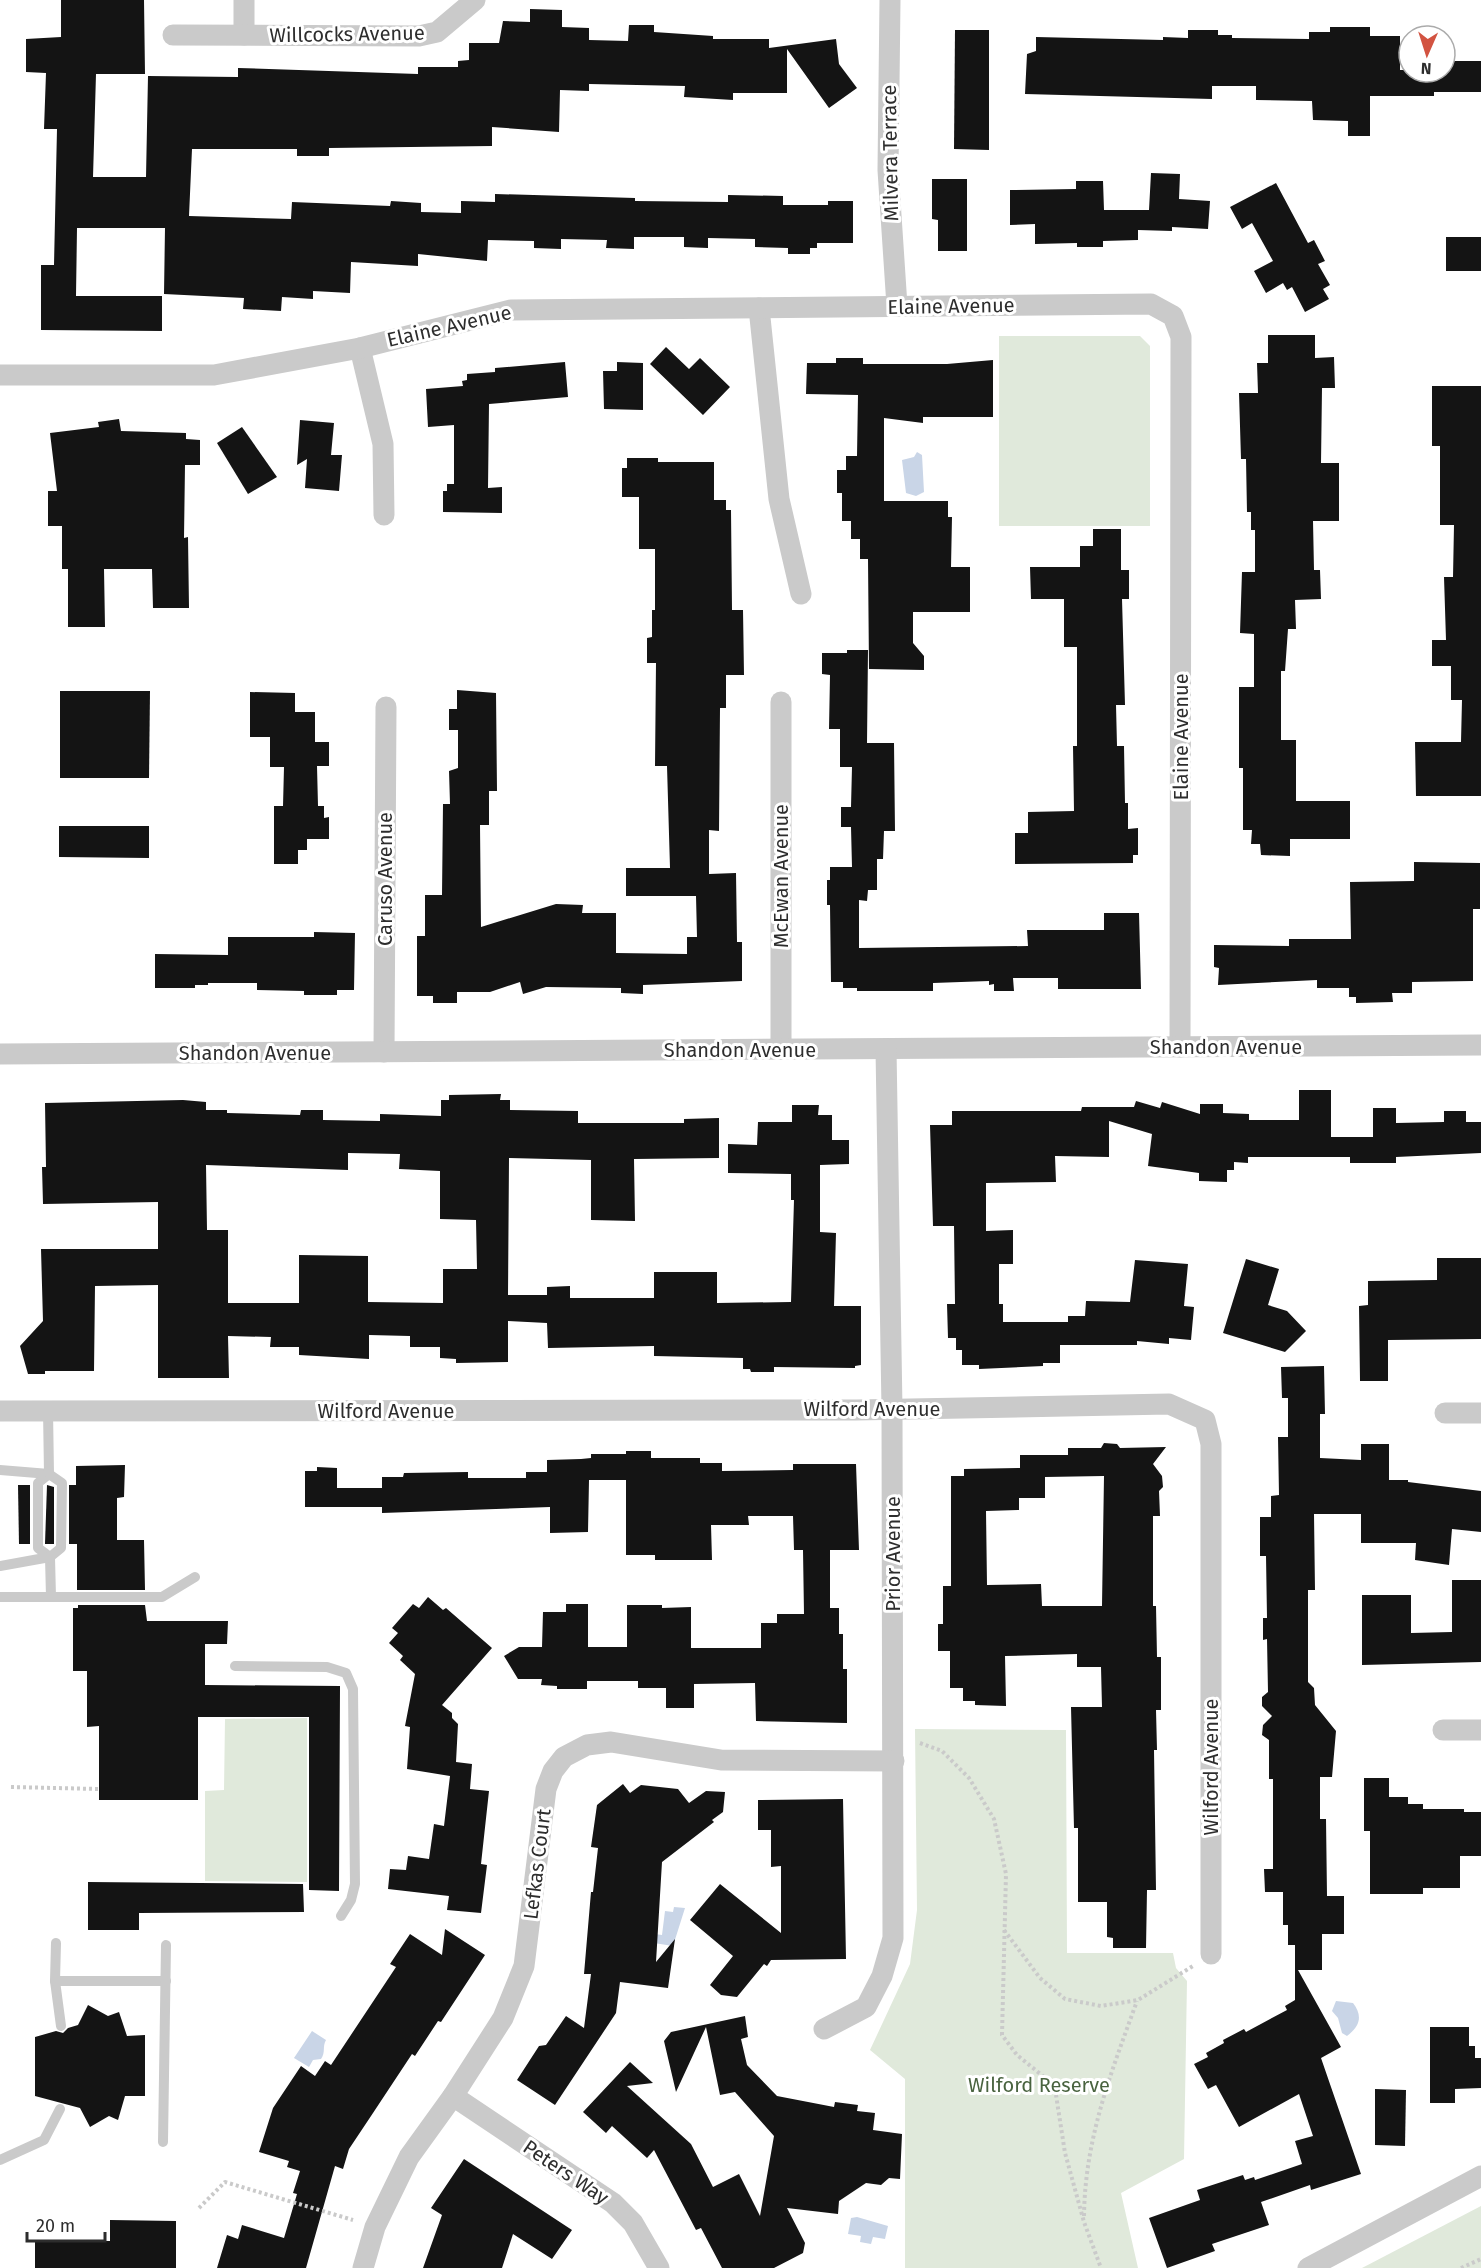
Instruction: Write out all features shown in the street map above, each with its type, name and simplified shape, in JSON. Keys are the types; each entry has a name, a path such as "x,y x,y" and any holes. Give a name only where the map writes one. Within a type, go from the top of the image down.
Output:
{"street":[{"name":"Willcocks Avenue","path":"244,0 244,35"},
{"name":"Willcocks Avenue","path":"172,35 419,36 437,32 475,0"},
{"name":"Milvera Terrace","path":"890,0 888,170 897,306"},
{"name":"Elaine Avenue","path":"0,375 214,375 360,348 511,309 1151,304 1173,316 1181,337 1180,1047"},
{"path":"759,308 779,499 801,594"},
{"path":"360,348 383,444 384,515"},
{"name":"McEwan Avenue","path":"781,702 781,1049"},
{"name":"Caruso Avenue","path":"384,1052 386,707"},
{"name":"Shandon Avenue","path":"0,1054 1481,1045"},
{"name":"Prior Avenue","path":"824,2029 866,2007 882,1976 893,1938 892,1409 886,1049"},
{"name":"Wilford Avenue","path":"0,1411 892,1409 1169,1404 1205,1420 1211,1444 1211,1954"},
{"path":"1445,1413 1481,1413"},
{"path":"1443,1730 1481,1730"},
{"name":"Lefkas Court","path":"363,2268 375,2227 409,2157 453,2096 503,2018 524,1966 546,1789 554,1771 564,1757 587,1744 611,1742 721,1760 894,1761"},
{"name":"Peters Way","path":"453,2096 613,2203 633,2223 659,2268"},
{"path":"1308,2268 1481,2176"}],"lane":[{"path":"48,1410 49,1474"},
{"path":"0,1470 49,1474 62,1483 61,1548 50,1557 0,1566"},
{"path":"49,1474 38,1483 38,1548 50,1557"},
{"path":"50,1557 51,1597"},
{"path":"0,1597 162,1597 195,1577"},
{"path":"235,1666 327,1666 346,1673 353,1689 355,1884 351,1900 341,1916"},
{"path":"56,1943 55,1982 61,2026"},
{"path":"163,2142 166,1945"},
{"path":"55,1982 166,1981"},
{"path":"0,2160 44,2140 60,2109"}],"path":[{"path":"920,1743 942,1751 969,1778 994,1819 1006,1874 1002,2035 1017,2055 1044,2077 1056,2095 1065,2153 1084,2222 1101,2268"},
{"path":"11,1787 99,1789"},
{"path":"1004,1930 1040,1978 1065,1999 1101,2006 1138,2000 1211,1954"},
{"path":"1084,2222 1084,2181 1096,2116 1138,2000"},
{"path":"199,2208 225,2182 375,2227"},
{"path":"1461,2268 1481,2259"}],"green space":[{"path":"999,336 1140,336 1150,346 1150,526 999,526"},
{"path":"307,1718 307,1882 205,1881 205,1791 224,1790 225,1719"},
{"name":"Wilford Reserve","path":"915,1729 1066,1730 1067,1953 1173,1953 1176,1968 1187,1981 1184,2159 1121,2193 1138,2268 905,2268 905,2079 870,2050 910,1964 917,1910"},
{"path":"1481,2206 1481,2268 1362,2268"}],"water":[{"path":"917,452 922,455 924,492 916,496 906,493 902,460 914,457"},
{"path":"674,1907 685,1908 673,1946 654,1943 655,1934 662,1935 665,1911 673,1912"},
{"path":"1336,2001 1353,2003 1358,2012 1359,2021 1347,2036 1342,2033 1338,2018 1332,2011"},
{"path":"312,2031 326,2040 321,2059 313,2060 309,2067 294,2058"},
{"path":"857,2217 888,2226 885,2239 873,2237 871,2244 860,2242 861,2236 848,2234 851,2218"}],"building":[{"path":"61,0 144,0 145,74 96,74 93,177 146,177 148,76 238,77 238,68 418,74 418,67 458,67 458,61 469,60 469,43 499,43 503,21 530,22 530,9 562,10 562,27 589,28 589,40 628,41 629,25 654,25 654,32 713,36 713,39 769,39 769,48 836,39 839,64 857,88 829,108 787,49 787,93 733,93 733,100 684,97 685,86 589,84 589,91 560,90 559,132 492,127 492,146 329,148 329,156 297,156 297,149 192,149 189,216 291,219 292,202 390,206 391,201 421,203 421,212 461,213 461,201 495,202 495,194 635,198 635,201 728,202 728,195 783,196 783,205 828,205 828,201 853,201 853,243 817,243 817,248 810,248 810,254 788,254 788,248 755,247 755,239 708,238 708,248 684,247 684,237 634,237 634,249 606,248 607,240 561,239 561,249 534,248 534,241 488,240 487,261 418,254 418,266 351,262 350,293 313,291 313,299 282,297 281,311 243,309 244,298 164,294 165,228 77,228 76,296 162,296 162,331 41,330 41,265 54,265 57,129 44,129 46,73 26,72 26,39 61,37"},
{"path":"1330,27 1370,27 1370,36 1397,36 1397,84 1457,84 1457,61 1481,61 1481,92 1434,92 1434,96 1370,96 1370,136 1348,136 1348,121 1313,120 1312,101 1256,100 1256,86 1212,86 1212,99 1025,94 1027,54 1036,51 1036,37 1163,40 1163,37 1188,38 1188,30 1218,30 1218,35 1232,35 1232,38 1309,39 1309,32 1330,32"},
{"path":"955,30 989,30 989,150 954,149"},
{"path":"1151,173 1180,174 1179,199 1210,201 1208,229 1172,227 1172,231 1138,230 1138,240 1103,241 1103,247 1077,247 1077,243 1035,244 1035,224 1010,225 1010,190 1076,189 1076,181 1103,181 1104,210 1149,210"},
{"path":"932,179 967,179 967,251 938,251 938,220 932,219"},
{"path":"1276,183 1308,243 1314,240 1325,261 1318,264 1330,285 1323,289 1329,299 1305,312 1292,287 1287,290 1283,283 1266,293 1254,271 1273,261 1252,223 1242,229 1230,207"},
{"path":"1446,237 1481,237 1481,271 1446,271"},
{"path":"1268,335 1315,335 1315,358 1334,357 1335,388 1322,388 1321,463 1339,463 1339,521 1313,521 1314,570 1320,570 1321,599 1295,600 1296,629 1288,629 1285,671 1281,671 1281,740 1296,740 1296,801 1350,801 1350,839 1290,839 1290,856 1261,855 1260,844 1251,844 1252,830 1243,830 1243,768 1239,768 1239,687 1254,687 1254,634 1240,633 1242,572 1255,572 1255,530 1251,530 1251,512 1247,512 1246,459 1241,459 1239,393 1258,393 1257,363 1268,363"},
{"path":"666,347 689,369 700,358 730,387 703,415 650,364"},
{"path":"836,358 863,358 863,364 947,364 993,360 993,417 923,417 923,423 884,418 884,501 948,501 948,517 952,517 951,567 970,567 970,612 913,612 913,643 924,656 924,670 869,669 868,559 860,559 860,539 851,539 851,521 842,521 842,493 837,493 837,470 846,470 846,456 857,456 858,395 806,394 807,363 836,363"},
{"path":"565,362 568,397 489,404 488,488 502,487 502,513 443,512 443,491 447,491 447,484 454,484 454,425 428,427 426,389 463,386 462,381 467,380 467,374 495,372 495,368"},
{"path":"617,362 643,363 643,410 604,409 603,371 617,371"},
{"path":"1432,386 1481,386 1481,796 1416,796 1415,742 1461,742 1462,700 1451,700 1451,666 1432,666 1432,640 1446,640 1444,577 1453,577 1454,525 1440,525 1440,446 1432,446"},
{"path":"119,419 121,431 186,433 186,439 200,440 200,465 185,465 184,538 188,537 189,608 153,608 152,569 104,569 105,627 68,627 68,569 62,569 62,526 48,526 48,491 57,491 50,433 99,427 98,422"},
{"path":"300,420 334,423 331,455 342,455 339,491 305,488 307,459 297,465"},
{"path":"242,427 277,477 248,494 217,443"},
{"path":"627,458 658,458 658,462 714,462 714,500 726,500 726,510 731,510 732,610 743,610 744,675 726,675 726,708 720,708 719,831 709,830 709,874 736,873 737,942 742,942 742,981 643,985 643,994 621,993 621,988 546,987 523,994 520,982 490,992 457,992 457,1003 433,1003 433,996 417,996 417,936 425,936 425,895 442,895 443,804 450,804 449,771 458,768 458,730 449,730 449,709 457,709 457,690 496,693 497,791 489,791 489,825 480,825 481,927 556,904 583,905 582,913 616,913 616,953 687,954 687,937 697,937 696,896 626,896 626,868 670,868 667,766 655,766 656,663 647,663 647,638 652,637 652,610 655,610 655,549 639,549 639,497 622,497 622,468 627,468"},
{"path":"1093,529 1121,529 1121,570 1129,570 1129,599 1122,599 1125,705 1116,705 1117,746 1124,746 1128,829 1138,828 1138,855 1133,855 1133,863 1015,864 1015,833 1028,833 1028,812 1074,811 1073,746 1077,746 1077,647 1064,647 1064,599 1031,599 1030,567 1080,567 1080,546 1093,546"},
{"path":"847,650 868,650 867,743 894,743 895,831 884,831 883,859 877,859 877,890 868,890 867,901 859,900 859,948 1028,946 1027,930 1104,930 1104,913 1139,913 1141,989 1058,989 1058,978 1013,978 1014,991 994,991 994,984 989,985 989,981 933,983 933,991 857,991 857,988 843,988 843,982 831,982 830,905 827,905 827,880 830,880 830,867 852,867 851,827 841,827 841,807 851,807 852,767 840,767 840,729 829,729 830,675 822,674 822,653 847,653"},
{"path":"60,691 150,691 149,778 60,778"},
{"path":"250,692 295,693 295,712 315,712 315,742 329,742 329,766 317,766 318,806 324,806 324,818 329,817 329,839 307,839 307,850 298,850 298,864 274,864 274,806 283,806 284,767 270,767 270,737 250,737"},
{"path":"59,826 149,826 149,858 59,857"},
{"path":"1414,862 1480,863 1480,909 1473,909 1473,981 1412,982 1412,993 1392,993 1393,1002 1356,1003 1356,997 1349,997 1349,988 1317,988 1317,980 1218,985 1219,968 1214,967 1214,945 1289,946 1289,939 1351,939 1350,882 1414,881"},
{"path":"314,932 355,933 354,990 337,990 337,995 304,995 304,991 257,990 257,983 208,983 208,985 195,985 195,988 155,988 155,954 228,955 228,937 314,937"},
{"path":"1299,1090 1331,1090 1331,1137 1373,1137 1373,1108 1396,1108 1396,1123 1444,1122 1444,1111 1466,1111 1466,1122 1481,1122 1481,1153 1396,1157 1396,1163 1350,1163 1350,1157 1248,1157 1248,1163 1234,1162 1234,1170 1227,1170 1227,1182 1199,1181 1199,1173 1148,1166 1152,1134 1109,1121 1109,1157 1055,1156 1056,1182 986,1183 986,1231 1013,1230 1013,1264 999,1264 999,1304 1003,1304 1003,1322 1068,1322 1068,1316 1085,1316 1086,1301 1130,1302 1135,1260 1188,1264 1184,1306 1194,1307 1191,1340 1169,1338 1169,1344 1137,1341 1137,1345 1060,1345 1060,1363 1043,1363 1043,1366 979,1369 979,1365 962,1365 962,1350 956,1350 956,1338 948,1338 947,1304 955,1304 954,1226 933,1226 930,1125 952,1125 952,1111 1081,1111 1082,1107 1134,1107 1136,1101 1160,1108 1162,1102 1200,1114 1200,1104 1223,1104 1223,1113 1249,1114 1249,1120 1299,1120"},
{"path":"501,1094 500,1100 510,1100 510,1110 578,1111 578,1123 684,1123 684,1119 719,1118 719,1158 634,1159 635,1221 591,1220 591,1160 509,1158 508,1295 547,1295 547,1287 570,1286 570,1298 654,1298 654,1272 717,1272 717,1303 791,1302 794,1200 791,1200 791,1174 728,1173 728,1144 757,1145 758,1122 792,1122 792,1105 819,1105 818,1115 832,1115 832,1140 849,1140 849,1164 820,1165 820,1232 836,1233 834,1306 861,1306 861,1365 855,1368 774,1367 774,1372 751,1372 750,1369 743,1369 743,1358 654,1356 654,1346 548,1348 547,1323 508,1321 508,1362 456,1363 456,1359 440,1358 440,1347 410,1347 410,1336 369,1335 369,1359 299,1355 299,1347 270,1347 271,1337 228,1336 229,1378 158,1378 158,1285 95,1286 94,1371 45,1371 45,1374 28,1374 20,1346 43,1321 41,1249 158,1249 158,1202 43,1204 42,1167 46,1167 45,1103 183,1100 206,1102 206,1110 227,1110 227,1113 300,1115 301,1110 323,1110 323,1120 380,1121 380,1114 441,1116 441,1100 449,1100 449,1095","holes":["348,1153 400,1154 399,1169 440,1171 440,1219 476,1220 477,1269 443,1269 443,1303 368,1302 368,1256 299,1255 299,1303 228,1303 228,1230 207,1230 206,1165 348,1170"]},
{"path":"1437,1258 1481,1258 1481,1339 1388,1340 1388,1381 1360,1381 1359,1306 1368,1305 1368,1281 1437,1280"},
{"path":"1246,1259 1279,1269 1268,1305 1287,1311 1306,1331 1285,1352 1223,1333"},
{"path":"1324,1366 1325,1414 1320,1414 1320,1458 1361,1460 1361,1444 1389,1444 1389,1480 1408,1480 1408,1482 1481,1491 1481,1532 1452,1529 1449,1565 1415,1560 1416,1543 1361,1543 1361,1514 1314,1514 1315,1590 1308,1590 1308,1682 1314,1688 1315,1705 1336,1731 1332,1777 1320,1777 1320,1819 1326,1819 1327,1896 1344,1896 1344,1934 1322,1934 1322,1970 1298,1970 1341,2047 1321,2058 1361,2174 1311,2190 1310,2185 1261,2202 1269,2225 1212,2244 1215,2251 1167,2268 1149,2218 1200,2200 1197,2190 1243,2175 1245,2180 1254,2177 1255,2180 1302,2164 1295,2141 1313,2136 1299,2094 1239,2127 1216,2085 1208,2089 1194,2064 1208,2057 1206,2053 1224,2043 1223,2040 1244,2029 1246,2032 1287,2010 1285,2006 1295,2000 1295,1945 1288,1945 1288,1925 1283,1925 1283,1892 1265,1892 1264,1869 1273,1869 1273,1779 1269,1779 1269,1740 1262,1735 1263,1725 1272,1716 1262,1706 1262,1697 1268,1692 1267,1639 1263,1640 1263,1618 1267,1618 1266,1556 1260,1556 1260,1517 1271,1517 1271,1496 1279,1495 1278,1437 1288,1437 1288,1398 1282,1398 1281,1367"},
{"path":"1104,1443 1117,1444 1120,1448 1166,1447 1153,1464 1162,1476 1163,1487 1159,1491 1160,1516 1153,1516 1153,1606 1156,1606 1157,1657 1161,1657 1161,1710 1156,1710 1157,1750 1154,1750 1156,1890 1147,1890 1146,1948 1113,1948 1113,1938 1107,1937 1107,1902 1078,1902 1078,1828 1074,1828 1071,1707 1102,1707 1101,1667 1077,1667 1077,1654 1005,1656 1006,1706 975,1705 975,1701 963,1701 963,1688 950,1688 950,1651 938,1651 938,1624 943,1624 943,1586 951,1586 951,1476 964,1476 964,1469 1020,1468 1020,1455 1068,1455 1068,1448 1101,1448","holes":["1104,1476 1102,1606 1042,1606 1041,1584 987,1585 986,1511 1019,1510 1019,1498 1045,1498 1045,1477"]},
{"path":"626,1451 651,1451 651,1458 700,1458 700,1463 722,1463 722,1471 793,1470 793,1464 856,1464 859,1550 830,1550 830,1608 839,1608 839,1634 843,1634 843,1669 847,1669 847,1723 756,1721 755,1683 694,1684 694,1708 666,1708 666,1688 638,1688 638,1681 587,1681 587,1689 557,1689 557,1686 541,1685 542,1679 518,1679 504,1656 519,1647 542,1647 543,1612 566,1612 566,1604 588,1604 588,1647 627,1647 627,1605 662,1605 662,1608 691,1607 691,1648 761,1648 761,1623 777,1623 777,1614 804,1614 803,1550 794,1550 793,1516 748,1516 749,1525 711,1525 712,1560 655,1560 655,1555 626,1555 626,1480 589,1480 588,1532 550,1533 550,1507 382,1513 382,1507 305,1507 305,1471 317,1471 317,1467 337,1468 337,1488 382,1488 382,1477 403,1477 404,1473 468,1472 468,1478 526,1478 526,1472 547,1472 547,1460 591,1458 591,1454 626,1454"},
{"path":"125,1465 124,1497 117,1498 117,1540 144,1540 145,1590 77,1590 77,1544 69,1544 69,1485 76,1485 76,1466"},
{"path":"18,1485 30,1485 30,1544 19,1544"},
{"path":"47,1485 54,1487 54,1544 45,1544"},
{"path":"1452,1580 1481,1580 1481,1662 1362,1665 1362,1595 1411,1595 1411,1633 1452,1632"},
{"path":"428,1597 443,1610 446,1608 492,1648 442,1705 452,1713 452,1718 458,1724 456,1762 472,1764 470,1789 489,1791 481,1864 487,1865 481,1913 447,1910 449,1896 388,1889 390,1869 406,1870 408,1856 429,1859 434,1824 444,1826 450,1776 407,1769 410,1727 405,1726 415,1674 400,1660 403,1656 389,1643 398,1633 392,1628 413,1604 419,1608"},
{"path":"78,1605 145,1605 147,1621 228,1621 227,1644 205,1644 205,1685 340,1686 339,1891 309,1890 309,1717 198,1717 198,1800 99,1800 99,1726 87,1727 87,1671 73,1671 73,1608 78,1608"},
{"path":"1364,1778 1389,1778 1389,1797 1408,1797 1408,1804 1423,1804 1423,1809 1464,1809 1464,1812 1481,1812 1481,1856 1460,1856 1460,1888 1423,1888 1423,1894 1370,1894 1370,1831 1364,1831"},
{"path":"623,1784 630,1793 641,1785 678,1789 689,1803 706,1791 725,1792 723,1812 712,1820 714,1822 662,1862 656,1962 675,1939 668,1988 620,1982 616,2013 555,2105 517,2080 539,2046 546,2045 566,2016 584,2028 591,1974 584,1974 591,1892 593,1892 598,1848 591,1847 597,1805"},
{"path":"843,1799 846,1959 771,1960 767,1966 764,1964 737,1997 721,1995 710,1985 733,1956 690,1920 720,1884 781,1933 781,1866 771,1867 771,1830 758,1830 758,1800"},
{"path":"88,1882 303,1884 304,1912 139,1913 139,1930 88,1930"},
{"path":"445,1929 485,1955 441,2022 438,2021 415,2056 412,2054 349,2149 343,2169 335,2166 306,2268 217,2268 227,2235 238,2239 242,2225 284,2238 297,2194 293,2193 300,2171 287,2167 289,2161 259,2152 273,2108 301,2066 315,2076 325,2061 331,2065 396,1967 390,1964 410,1934 442,1955"},
{"path":"88,2005 108,2016 119,2012 127,2036 145,2035 145,2096 125,2096 118,2120 109,2116 90,2127 80,2108 35,2096 35,2037 56,2031 63,2033 68,2028 78,2025"},
{"path":"745,2016 748,2037 741,2039 747,2065 777,2096 834,2107 835,2102 858,2105 857,2111 875,2113 873,2130 902,2134 900,2179 889,2178 881,2185 866,2183 839,2201 838,2214 787,2208 805,2243 803,2253 774,2268 722,2268 701,2228 696,2230 654,2150 647,2158 612,2126 606,2133 583,2112 630,2062 653,2083 627,2086 691,2144 713,2187 739,2174 760,2216 774,2136 735,2092 720,2095 706,2027 676,2092 664,2041 671,2032"},
{"path":"1430,2027 1469,2027 1469,2046 1475,2046 1475,2058 1481,2058 1481,2088 1455,2089 1455,2103 1430,2103"},
{"path":"1375,2089 1406,2090 1405,2146 1375,2145"},
{"path":"464,2159 572,2230 552,2259 513,2234 502,2268 423,2268 442,2215 431,2208"},
{"path":"110,2220 176,2221 176,2268 35,2268 35,2240 110,2241"}]}
